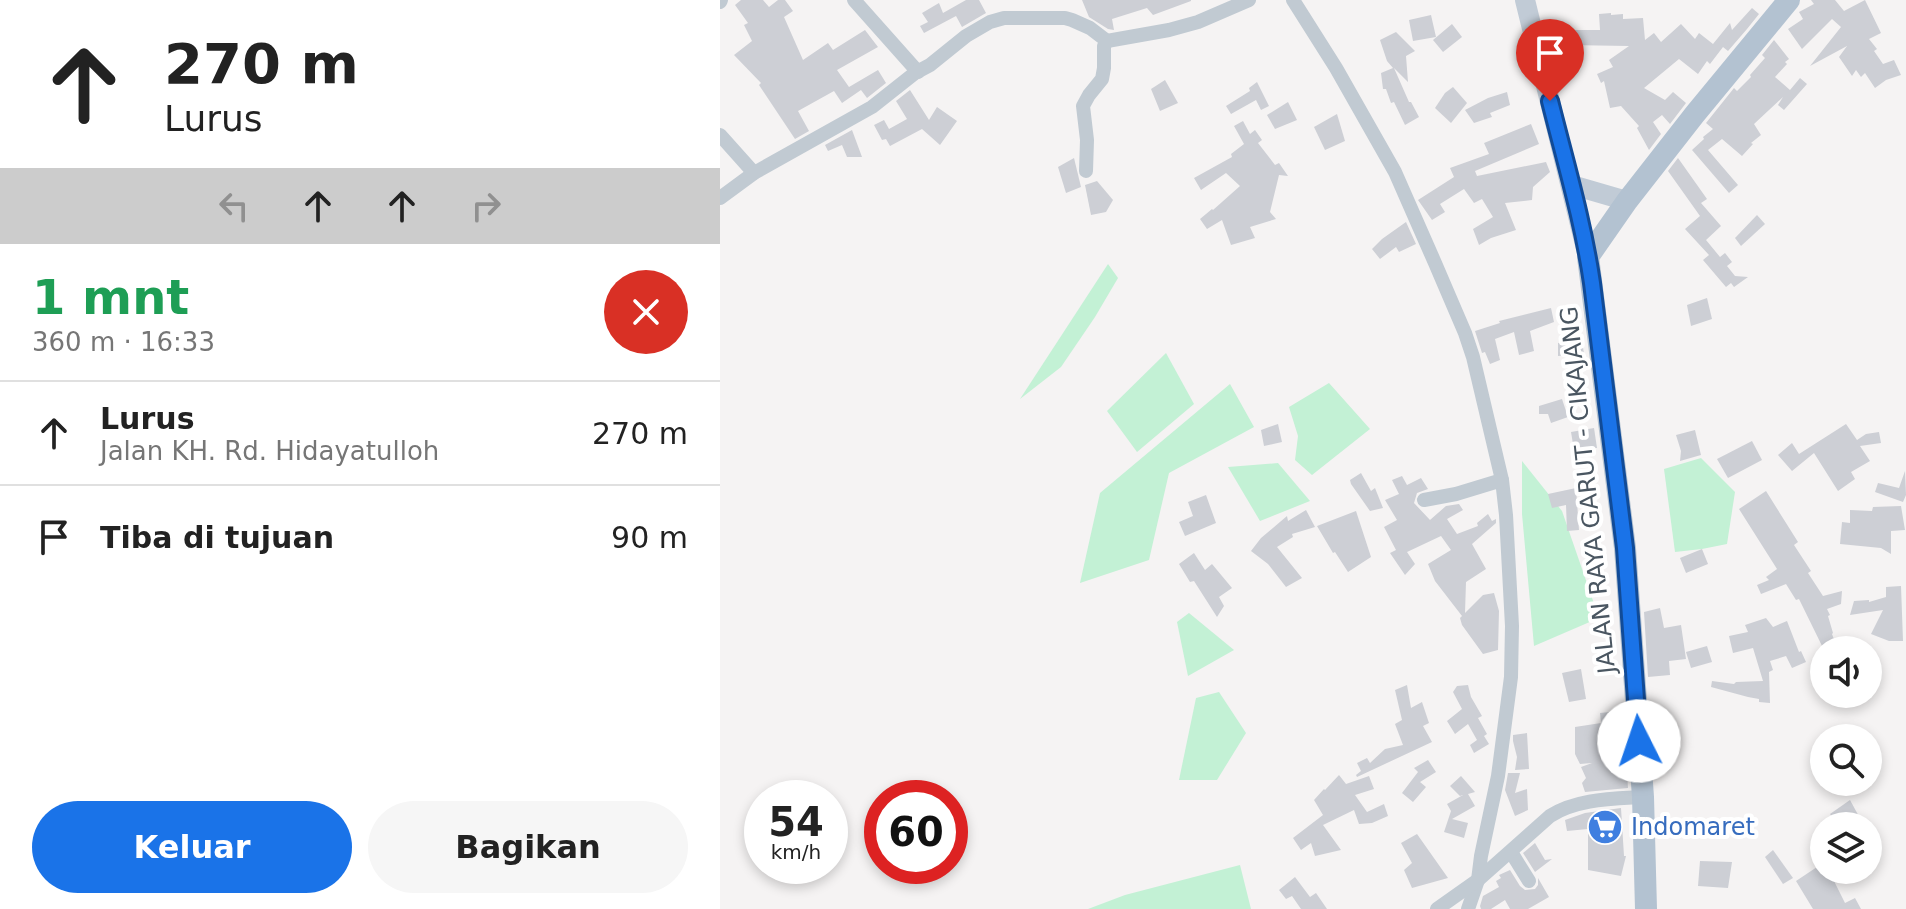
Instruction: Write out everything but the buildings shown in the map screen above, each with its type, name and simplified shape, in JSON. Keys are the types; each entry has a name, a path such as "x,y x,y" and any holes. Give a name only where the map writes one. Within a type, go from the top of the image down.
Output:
{"main road":[{"path":"1588,257 1695,114 1789,0"},
{"path":"1525,2 1588,257"},
{"path":"1572,185 1627,201"},
{"name":"JALAN RAYA GARUT - CIKAJANG","path":"1588,257 1625,548 1643,797 1646,909"}],"street":[{"path":"854,0 918,72"},
{"path":"720,198 754,173 872,107 990,22 1004,18 1072,20 1090,28 1107,41 1198,22 1249,0"},
{"path":"1293,0 1395,172 1435,263 1469,345 1502,480 1512,626 1511,677 1498,776 1478,880 1468,909"},
{"path":"1086,171 1087,140 1083,106 1102,79 1107,41"},
{"path":"720,135 754,173"},
{"path":"1424,500 1502,480"},
{"path":"1437,909 1478,880 1563,808 1580,803 1643,797"},
{"path":"1511,852 1529,881"}],"green space":[{"path":"1108,264 1118,278 1095,317 1061,367 1020,399"},
{"path":"1166,353 1194,404 1137,452 1107,411"},
{"path":"1329,383 1370,429 1312,475 1295,460 1298,436 1289,407"},
{"path":"1230,384 1254,427 1169,473 1149,560 1080,583 1100,493"},
{"path":"1701,458 1735,492 1727,544 1675,552 1664,469"},
{"path":"1522,461 1562,511 1599,618 1534,646 1522,514"},
{"path":"1278,463 1310,501 1260,521 1228,467"},
{"path":"1189,613 1234,650 1188,676 1177,622"},
{"path":"1219,692 1246,733 1217,780 1179,780 1196,698"},
{"path":"1240,865 1251,909 1088,909 1125,895"}],"place":[{"name":"Indomaret","path":"1605,827"}],"route":[{"path":"1550,101 1592,283 1625,548 1639,741"}]}
